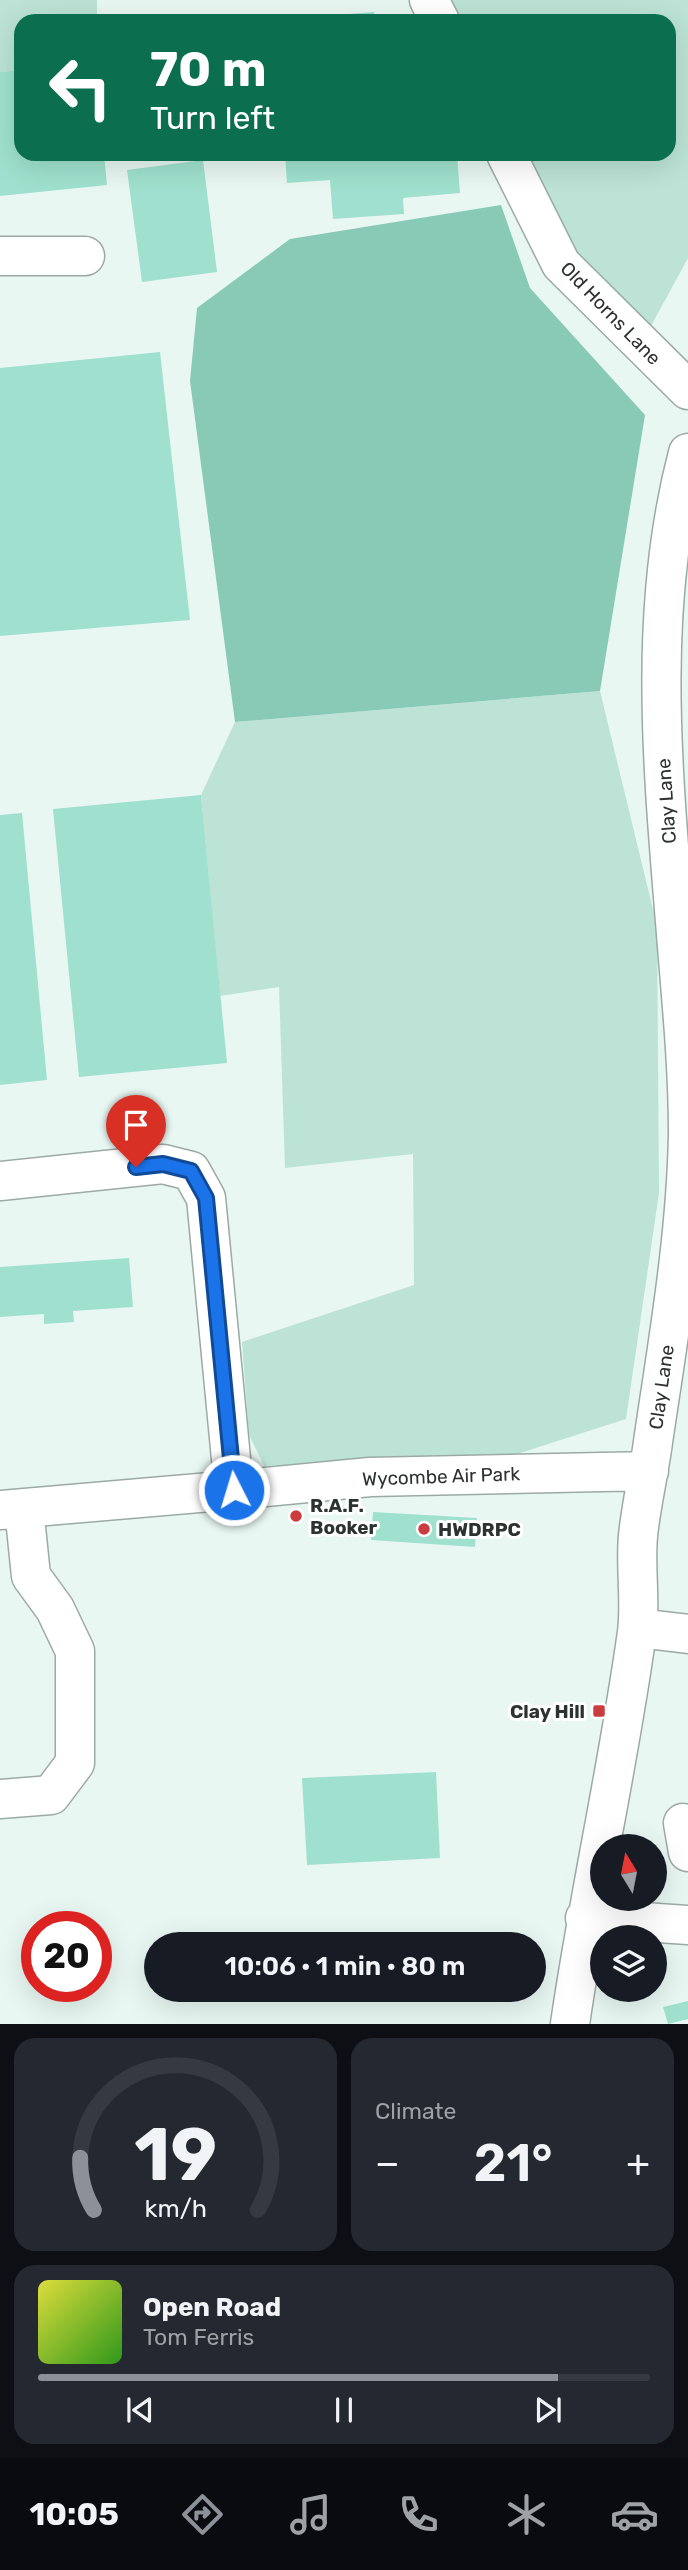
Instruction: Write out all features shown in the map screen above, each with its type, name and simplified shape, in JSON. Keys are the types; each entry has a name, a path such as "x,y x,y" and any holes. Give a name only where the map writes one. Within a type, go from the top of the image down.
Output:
{"street":[{"name":"Old Horns Lane","path":"510,161 561,264 688,390"},
{"path":"0,256 85,256"},
{"name":"Clay Lane","path":"570,2024 585,1918 638,1628 638,1537 674,1300 688,1134 674,688 665,582 688,453"},
{"path":"0,1181 163,1164 191,1171 206,1198 234,1490"},
{"name":"Wycombe Air Park","path":"12,1509 370,1477 649,1471"},
{"path":"0,1799 51,1795 75,1763 75,1651 55,1609 30,1576 12,1509"},
{"path":"638,1628 688,1634"},
{"path":"585,1918 688,1925"}],"green space":[{"path":"0,0 97,0 97,14 14,14 14,71 0,72"},
{"path":"446,0 688,0 688,258 651,326 591,310 521,161 676,161 676,14 453,14"},
{"path":"501,205 530,288 645,415 600,691 235,722 190,381 197,308 290,239"},
{"path":"600,691 657,926 659,1193 626,1419 514,1455 264,1466 249,1435 242,1342 414,1285 413,1154 285,1168 279,987 220,996 201,795 235,722"}],"building":[{"path":"14,71 14,161 105,161 107,185 0,196 0,72"},
{"path":"203,161 217,272 142,282 127,170"},
{"path":"285,161 458,161 460,193 403,198 404,214 333,219 330,180 287,183"},
{"path":"160,352 190,620 0,636 0,368"},
{"path":"201,795 227,1063 79,1077 53,809"},
{"path":"22,813 47,1080 0,1085 0,815"},
{"path":"129,1258 133,1307 73,1311 74,1322 44,1324 44,1314 0,1317 0,1267"},
{"name":"HWDRPC","path":"373,1512 477,1518 475,1547 371,1540"},
{"path":"436,1772 440,1858 307,1865 302,1778"},
{"path":"688,2001 688,2019 668,2024 663,2007"}],"place":[{"name":"R.A.F. Booker","path":"296,1516"},
{"name":"HWDRPC","path":"424,1529"},
{"name":"Clay Hill","path":"599,1711"}],"route":[{"path":"136,1167 163,1164 191,1171 206,1198 234,1490"}]}
